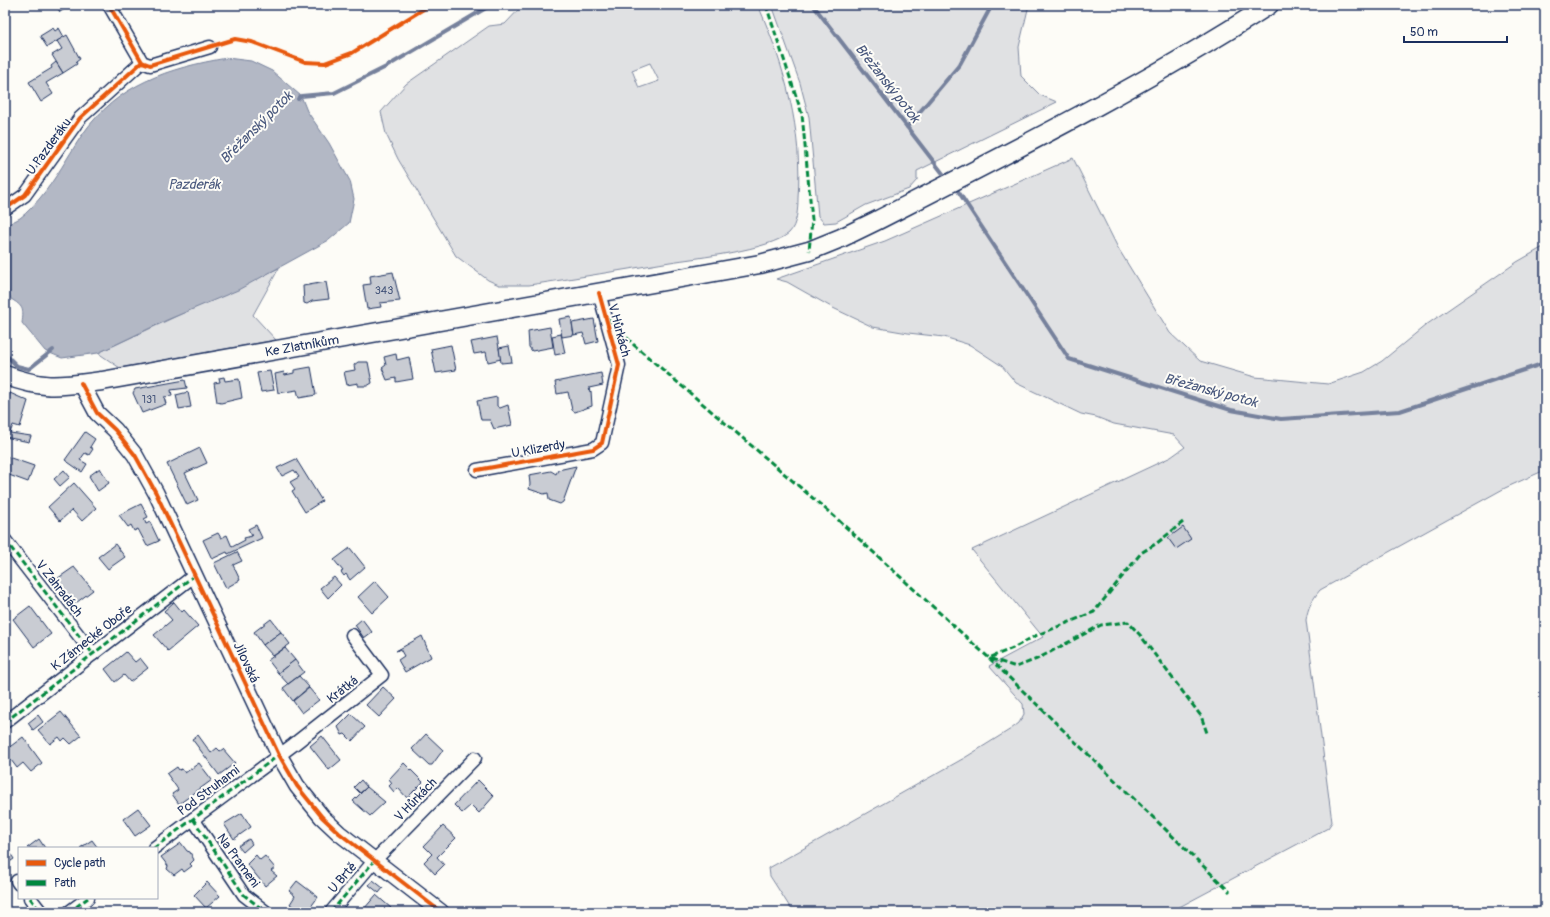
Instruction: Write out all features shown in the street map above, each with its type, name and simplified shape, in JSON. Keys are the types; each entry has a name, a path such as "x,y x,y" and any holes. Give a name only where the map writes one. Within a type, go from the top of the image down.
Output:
{"main road":[{"name":"Ke Zlatníkům","path":"5,375 27,383 47,387 81,383 760,264 809,251 841,238 1129,90 1208,44 1269,5"}],"street":[{"path":"109,5 142,62 150,65 210,47"},
{"name":"U Pazderáku","path":"5,209 25,195 80,118 142,62"},
{"name":"V Hůrkách","path":"599,293 619,365 602,443"},
{"name":"Jílovská","path":"81,383 96,413 115,430 135,455 195,575 279,755 297,786 322,817 339,833 440,912"},
{"name":"U Klizerdy","path":"477,470 592,449 602,443"},
{"name":"V Zahradách","path":"5,540 93,654"},
{"name":"K Zámecké Oboře","path":"5,722 195,575"},
{"name":"Krátká","path":"279,755 382,675 352,635"},
{"name":"Pod Struhami","path":"155,847 279,755"},
{"name":"V Hůrkách","path":"375,860 475,758"},
{"name":"Na Prameni","path":"193,819 244,895 266,912"},
{"name":"U Brtě","path":"331,912 375,860"},
{"path":"31,899 41,912"},
{"path":"69,912 87,899"}],"shaded area":[{"path":"523,5 758,5 768,28 784,76 795,124 799,173 797,212 792,230 779,239 766,244 750,249 714,256 529,285 499,285 488,280 456,256 398,159 386,134 381,112 406,84 489,26 505,24","holes":["650,63 659,81 639,88 632,70"]},
{"path":"772,5 1031,5 1028,9 1019,47 1021,76 1040,95 1057,102 917,171 917,180 909,189 866,205 836,222 824,223 818,216 809,117 800,83"},
{"path":"1073,158 1118,248 1170,333 1200,361 1255,377 1328,384 1364,372 1382,361 1426,325 1517,262 1545,246 1545,470 1505,488 1320,590 1313,600 1309,607 1306,620 1332,822 1328,828 1170,912 793,912 770,876 769,868 966,757 1011,729 1019,723 1024,714 1023,704 989,666 1043,637 972,550 1171,457 1185,447 1174,435 1114,424 1096,417 1081,414 1016,383 1002,366 970,345 944,337 873,327 833,308 787,282 776,279 885,241"},
{"path":"279,268 253,315 276,340 120,368 98,353"}],"water":[{"name":"Pazderák","path":"227,58 251,61 272,71 301,96 307,111 329,143 350,181 354,199 349,223 329,240 238,290 167,320 98,353 62,358 45,351 22,323 22,308 11,299 5,281 5,227 23,216 40,198 57,175 82,135 96,117 112,103 128,91 165,73 205,62"}],"building":[{"path":"56,5 71,5 60,12"},
{"path":"53,28 55,31 59,28 64,37 47,47 40,36"},
{"path":"67,35 80,59 76,62 77,64 63,73 52,55 62,49 57,41"},
{"path":"56,62 63,73 46,83 53,94 41,102 29,82 52,68 51,66"},
{"path":"393,272 400,301 380,303 381,307 367,309 363,285 371,284 370,276"},
{"path":"326,282 329,299 312,301 307,304 304,303 303,286"},
{"path":"571,317 574,335 562,337 559,319"},
{"path":"594,319 598,341 586,344 583,333 574,335 572,323"},
{"path":"550,327 553,347 532,351 529,347 528,331"},
{"path":"561,334 565,353 555,355 552,336"},
{"path":"497,337 501,359 488,362 486,352 474,354 471,342"},
{"path":"451,345 456,370 436,373 431,349"},
{"path":"509,346 512,362 501,363 499,348"},
{"path":"396,354 397,360 409,357 413,379 396,382 396,378 387,380 382,368 386,365 384,357"},
{"path":"358,362 368,362 372,383 367,386 358,386 358,383 347,385 344,372 355,370 354,365"},
{"path":"311,367 316,395 299,398 297,390 278,393 275,374 284,372 285,375 294,373 294,370"},
{"path":"270,371 274,390 261,392 257,373"},
{"path":"601,373 603,385 589,388 590,392 591,391 592,406 575,412 572,410 568,392 557,394 555,382"},
{"path":"224,377 225,381 239,379 242,398 221,403 217,402 214,383 220,382 219,378"},
{"path":"185,380 187,388 171,390 172,396 164,397 166,404 142,413 133,393 135,389"},
{"path":"5,391 10,393 5,411"},
{"path":"188,392 191,407 179,409 176,395"},
{"path":"10,393 28,401 20,427 13,425 10,433 31,436 29,442 5,437 5,411"},
{"path":"497,397 497,406 500,408 508,405 512,425 494,429 490,420 481,420 477,401"},
{"path":"85,432 95,439 90,447 93,449 89,455 85,453 80,460 87,464 82,472 65,460"},
{"path":"200,448 207,463 185,473 198,500 187,505 167,464"},
{"path":"5,456 34,466 28,482 9,475 5,482"},
{"path":"296,459 322,501 305,512 292,491 295,489 290,482 299,477 294,470 282,476 277,468"},
{"path":"576,466 563,502 560,504 549,500 548,493 544,494 529,489 529,475 551,471 556,474 558,470"},
{"path":"100,468 109,483 98,491 89,476"},
{"path":"64,470 70,477 60,486 54,479"},
{"path":"74,483 96,508 82,521 72,510 60,521 48,507"},
{"path":"141,504 148,517 144,519 146,524 150,522 159,541 147,546 138,529 134,531 131,525 128,527 119,515"},
{"path":"256,525 262,538 228,554 227,552 212,559 203,540 218,533 221,538 227,535 232,547 245,540 244,538 252,536 248,529"},
{"path":"1183,527 1191,539 1176,549 1168,538"},
{"path":"115,544 125,557 108,569 98,557"},
{"path":"350,548 365,567 350,580 346,574 344,576 341,572 343,571 334,560"},
{"path":"237,552 242,561 233,565 240,580 226,588 214,563"},
{"path":"74,567 93,590 72,606 51,583"},
{"path":"334,577 341,585 328,598 320,588"},
{"path":"375,581 389,597 372,613 358,597"},
{"path":"174,602 182,612 184,610 198,626 168,651 154,635 172,620 164,611"},
{"path":"30,606 51,634 34,647 13,619"},
{"path":"271,619 281,632 263,645 254,632"},
{"path":"362,619 372,632 364,638 355,625"},
{"path":"281,632 290,644 273,656 263,645"},
{"path":"422,636 431,657 405,672 398,660 404,656 400,649 396,651"},
{"path":"285,648 295,660 278,673 268,660"},
{"path":"126,652 135,662 140,658 148,668 130,682 124,675 115,682 105,669"},
{"path":"295,660 304,672 288,684 278,673"},
{"path":"299,676 309,687 293,701 283,688"},
{"path":"383,687 396,699 379,717 366,705"},
{"path":"309,688 319,700 302,713 293,701"},
{"path":"61,712 81,736 71,744 65,738 62,741 59,737 50,744 38,730"},
{"path":"351,714 365,727 352,741 345,734 342,735 338,727"},
{"path":"38,715 43,722 33,730 28,723"},
{"path":"426,734 443,750 432,765 429,765 412,749"},
{"path":"198,735 211,753 217,748 220,751 223,749 235,763 219,775 192,739"},
{"path":"322,736 341,760 329,770 310,746"},
{"path":"23,737 42,763 31,772 23,763 17,768 11,760 5,765 5,746 7,749"},
{"path":"199,763 212,780 179,804 172,794 178,790 167,774 177,767 179,770 182,769 185,773"},
{"path":"404,763 423,782 407,798 398,788 394,792 389,786 392,783 389,779"},
{"path":"361,780 367,787 360,793 354,787"},
{"path":"478,780 494,796 479,813 471,805 462,813 454,805"},
{"path":"367,787 385,802 370,816 353,801"},
{"path":"138,808 151,825 135,836 123,819"},
{"path":"242,813 251,827 234,839 224,824"},
{"path":"443,826 456,838 437,857 444,865 435,874 424,862 432,854 424,846"},
{"path":"39,839 44,847 28,847"},
{"path":"249,839 252,844 243,852 238,846"},
{"path":"92,840 97,847 82,847"},
{"path":"181,843 187,851 190,852 194,860 190,864 192,866 184,872 182,869 174,875 167,869 168,866 161,857"},
{"path":"7,848 14,859 5,865 5,849"},
{"path":"256,855 260,860 265,856 275,868 271,871 277,876 265,886 247,864"},
{"path":"373,880 383,888 379,893 369,885"},
{"path":"297,881 318,897 307,912 300,912 290,904 295,896 289,891"},
{"path":"207,882 220,896 206,908 194,895"},
{"path":"376,895 391,908 388,912 368,912 364,909"}],"waterway":[{"name":"Břežanský potok","path":"298,99 301,96 334,93 386,67 491,5"},
{"name":"Břežanský potok","path":"813,5 944,175"},
{"path":"907,127 960,64 992,5"},
{"name":"Břežanský potok","path":"958,191 1069,359 1231,410 1281,419 1400,411 1545,363"},
{"name":"Břežanský potok","path":"5,354 17,366 29,369 53,350"}],"marked path":[{"path":"766,5 802,114 812,220 809,251"},
{"path":"608,318 634,345 836,518 989,658 1016,667 1037,659 1101,625 1128,622 1140,635 1201,716 1207,733"},
{"path":"1183,522 1157,543 1141,553 1094,612 1035,636 1013,648 989,658 1230,892"},
{"path":"5,540 93,654"},
{"path":"5,722 195,575"},
{"path":"155,847 279,755"},
{"path":"193,819 244,895 266,912"},
{"path":"331,912 375,860"},
{"path":"31,899 41,912"},
{"path":"69,912 87,899"}],"cycle path":[{"path":"109,5 142,62 150,65 235,39 252,42 305,62 325,63 352,53 430,5"},
{"path":"5,209 25,195 80,118 142,62"},
{"path":"477,470 593,449 602,443 619,365 599,293"},
{"path":"81,383 97,413 115,430 135,455 156,493 279,755 297,786 322,817 339,833 441,912"}]}
